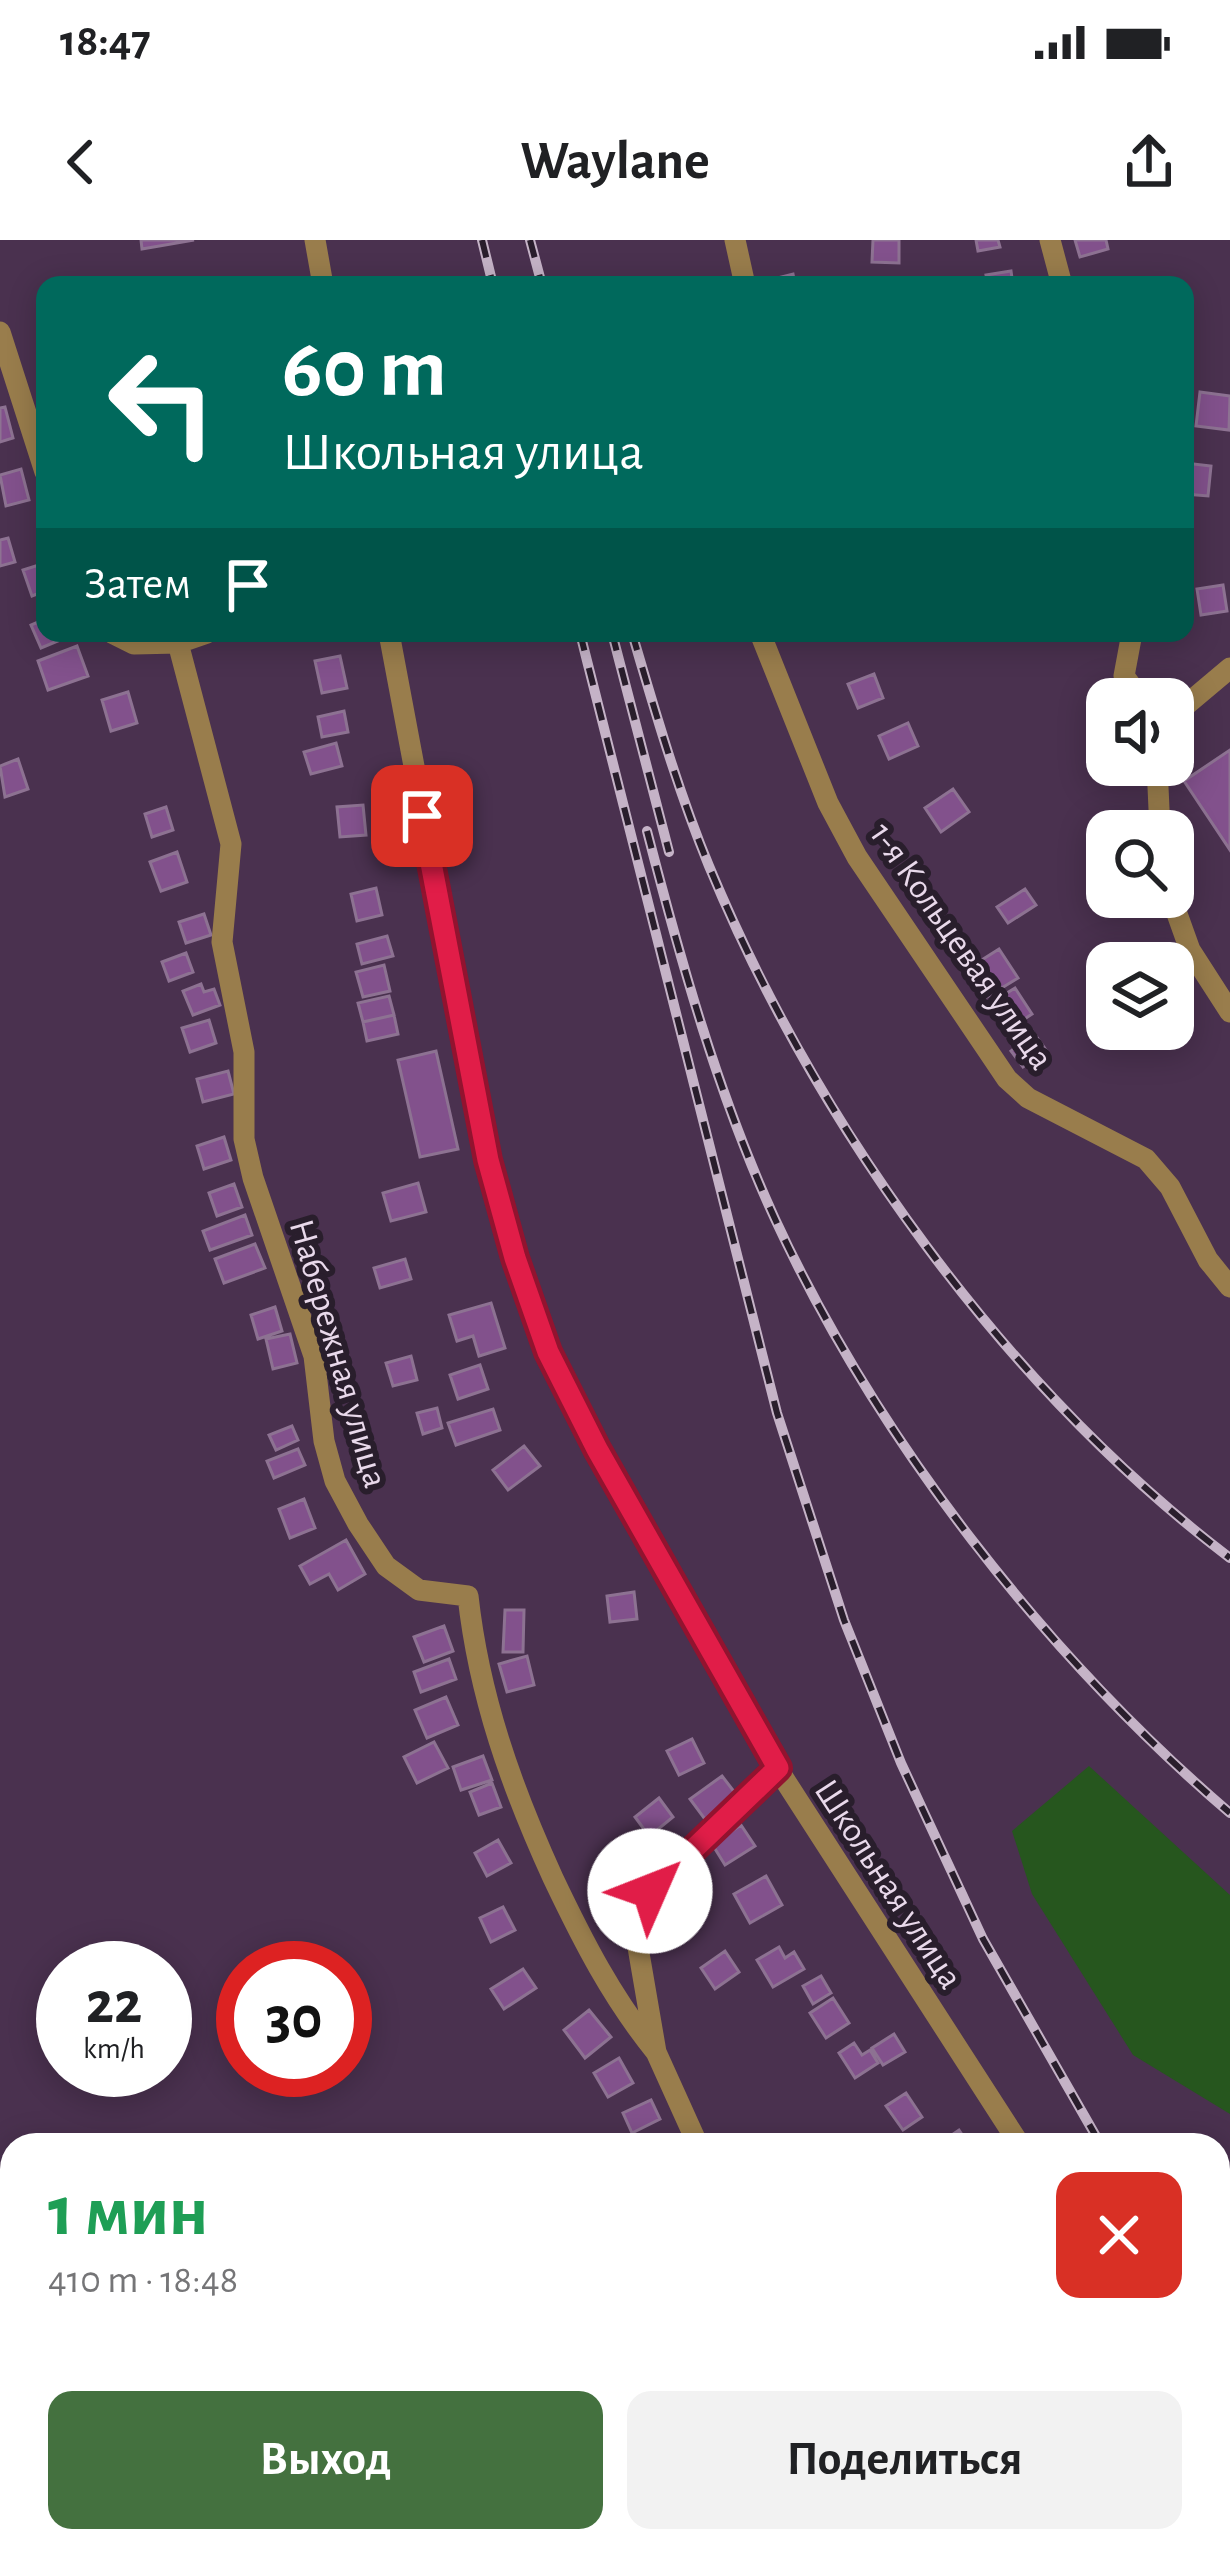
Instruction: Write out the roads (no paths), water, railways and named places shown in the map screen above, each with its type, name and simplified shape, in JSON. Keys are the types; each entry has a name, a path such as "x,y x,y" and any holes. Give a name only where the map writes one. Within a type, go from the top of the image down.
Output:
{"street":[{"path":"315,240 321,276"},
{"path":"735,240 743,276"},
{"path":"1050,240 1060,276"},
{"path":"0,332 36,444"},
{"path":"130,642 181,642"},
{"name":"Школьная улица","path":"391,642 488,1160 548,1352 597,1449 778,1768 1012,2133"},
{"name":"1-я Кольцевая улица","path":"764,642 828,803 857,857 1007,1079 1028,1098 1146,1159 1170,1187 1208,1260 1230,1287"},
{"path":"1126,678 1130,642"},
{"name":"Набережная улица","path":"178,643 231,844 222,942 244,1052 244,1139 314,1356 324,1441 335,1480 386,1566 419,1590 468,1596 480,1679 526,1819 595,1966 619,2007 656,2052"},
{"path":"1194,698 1230,668"},
{"path":"1179,918 1190,950 1230,1012"},
{"name":"Набережная улица","path":"693,2133 656,2052 634,1924 650,1891 778,1768"}],"railway":[{"path":"482,240 491,276"},
{"path":"530,240 540,276"},
{"path":"582,642 777,1413 844,1620 901,1763 983,1939 1094,2133"},
{"path":"614,642 669,852"},
{"path":"635,642 709,866 804,1060 862,1154 926,1246 1069,1415 1148,1490 1230,1558"},
{"path":"647,831 687,979 736,1124 775,1219 863,1383 972,1540 1032,1614 1096,1685 1230,1813"}]}
